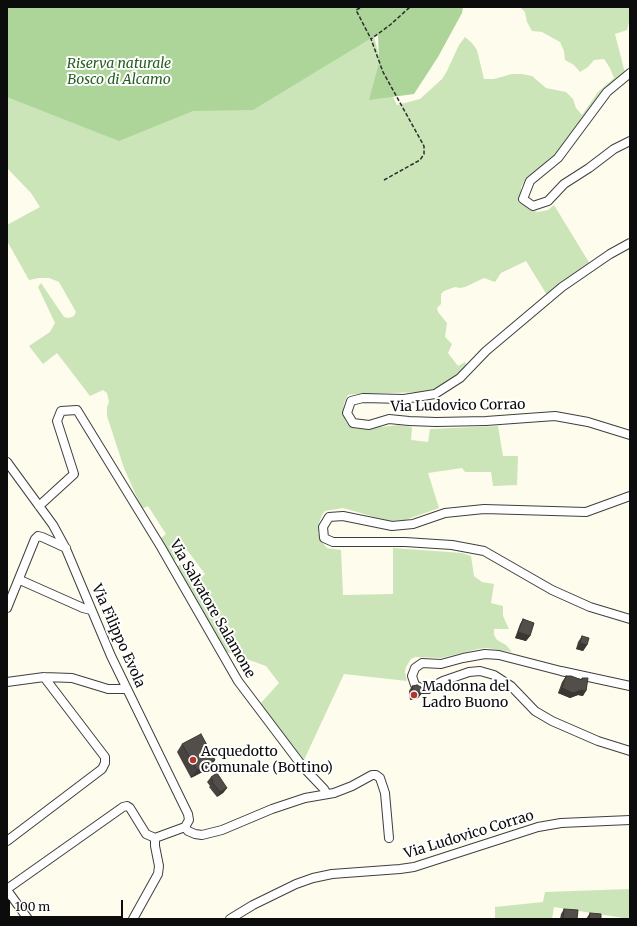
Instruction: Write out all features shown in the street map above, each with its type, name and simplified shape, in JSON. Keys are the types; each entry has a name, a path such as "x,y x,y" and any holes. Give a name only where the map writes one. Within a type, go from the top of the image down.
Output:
{"street":[{"path":"630,73 607,92 558,158 530,181 523,199 533,206 548,201 564,184 589,168 614,149 630,141"},
{"name":"Via Ludovico Corrao","path":"630,243 610,254 562,287 486,351 460,378 435,394 404,399 363,398 351,401 347,413 353,423 369,425 389,419 436,422 486,421 555,416 588,422 630,435"},
{"name":"Via Salvatore Salamone","path":"39,506 74,474 57,421 61,411 77,410 161,547 238,681 303,767 327,794"},
{"name":"Via Filippo Evola","path":"7,462 52,525 66,549 111,656 188,814 188,820 185,827"},
{"path":"630,496 586,512 484,509 445,513 413,524 392,526 343,516 336,516 329,517 323,527 324,538 333,542 405,542 484,550 552,590 590,607 630,619"},
{"path":"7,608 20,580 35,539 38,536 66,549"},
{"path":"20,580 83,608 92,610"},
{"path":"630,686 561,671 499,655 485,654 441,664 422,663 414,668 412,676 415,684 423,689 469,672 480,671 494,675 511,686 535,711 552,721 598,741 630,751"},
{"path":"7,841 102,769 105,763 104,757 44,677"},
{"path":"7,682 44,677 72,678 108,689 127,689"},
{"path":"28,919 7,890 123,806 130,808 146,834 155,838 185,827 188,831 202,835 222,830 272,809 305,798 334,793 352,786 372,775 376,775 380,778 386,793 389,838"},
{"name":"Via Ludovico Corrao","path":"230,919 296,884 313,878 332,874 414,867 546,825 630,820"},
{"path":"133,919 158,874 159,866 155,838"}],"path":[{"path":"371,38 390,25 410,7"},
{"path":"360,8 356,10 371,38 383,72 424,146 424,154 420,160 384,180"}],"green space":[{"name":"Riserva naturale Bosco di Alcamo","path":"7,7 463,7 462,13 438,57 414,94 369,100 379,63 378,34 253,110 193,111 119,141 7,97"},
{"path":"520,7 630,7 630,18 627,30 615,34 625,73 551,160 525,181 521,187 521,198 524,204 531,210 538,212 548,210 554,205 590,264 547,295 526,261 501,273 495,282 484,278 465,287 455,287 444,291 441,294 441,304 437,308 438,312 447,323 445,337 452,344 448,353 458,366 465,362 467,366 464,371 450,382 424,392 348,395 344,403 343,413 346,422 353,428 363,429 399,425 412,427 411,440 428,442 430,429 498,426 503,456 518,456 517,485 493,486 491,472 465,472 462,468 428,473 439,508 405,520 392,521 343,508 325,511 319,523 318,533 321,541 327,548 341,550 343,595 393,594 393,548 462,553 471,556 474,576 482,582 494,584 491,603 503,606 503,616 509,629 494,629 494,635 497,640 506,645 512,652 487,648 441,658 415,657 411,659 406,667 405,672 407,681 344,674 304,760 260,704 279,683 266,666 224,651 175,568 182,563 199,580 205,574 187,550 172,562 159,540 166,534 148,506 142,509 124,468 107,416 107,407 109,402 107,393 103,390 90,396 57,353 43,364 29,346 50,332 55,323 38,287 41,283 64,317 69,318 74,316 76,312 59,282 49,278 29,280 7,241 7,225 40,207 31,193 7,168 7,95 372,28 385,80 397,105 420,99 442,79 459,45 465,37 477,50 484,79 494,79 512,74 532,76 546,88 566,92 573,99 576,108 582,115 598,92 614,78 610,68 604,59 594,60 588,67 580,72 574,65 565,60 564,51 560,42 542,32 532,31 527,22 525,12"},
{"path":"630,889 630,919 554,907 552,919 495,919 495,907 543,902 545,892"}],"building":[{"path":"523,619 534,623 530,636 518,632"},
{"path":"582,636 589,638 587,645 580,643"},
{"path":"566,676 571,676 582,680 582,678 588,678 586,691 582,690 573,693 562,688"},
{"path":"417,685 421,687 422,693 414,694 412,686"},
{"path":"201,734 215,760 197,770 182,744"},
{"path":"217,773 227,788 220,792 212,782 211,777"},
{"path":"564,909 578,910 577,919 563,919"},
{"path":"590,913 601,914 601,919 589,919"}],"place":[{"name":"Madonna del Ladro Buono","path":"414,695"},
{"name":"Acquedotto Comunale (Bottino)","path":"193,760"}]}
